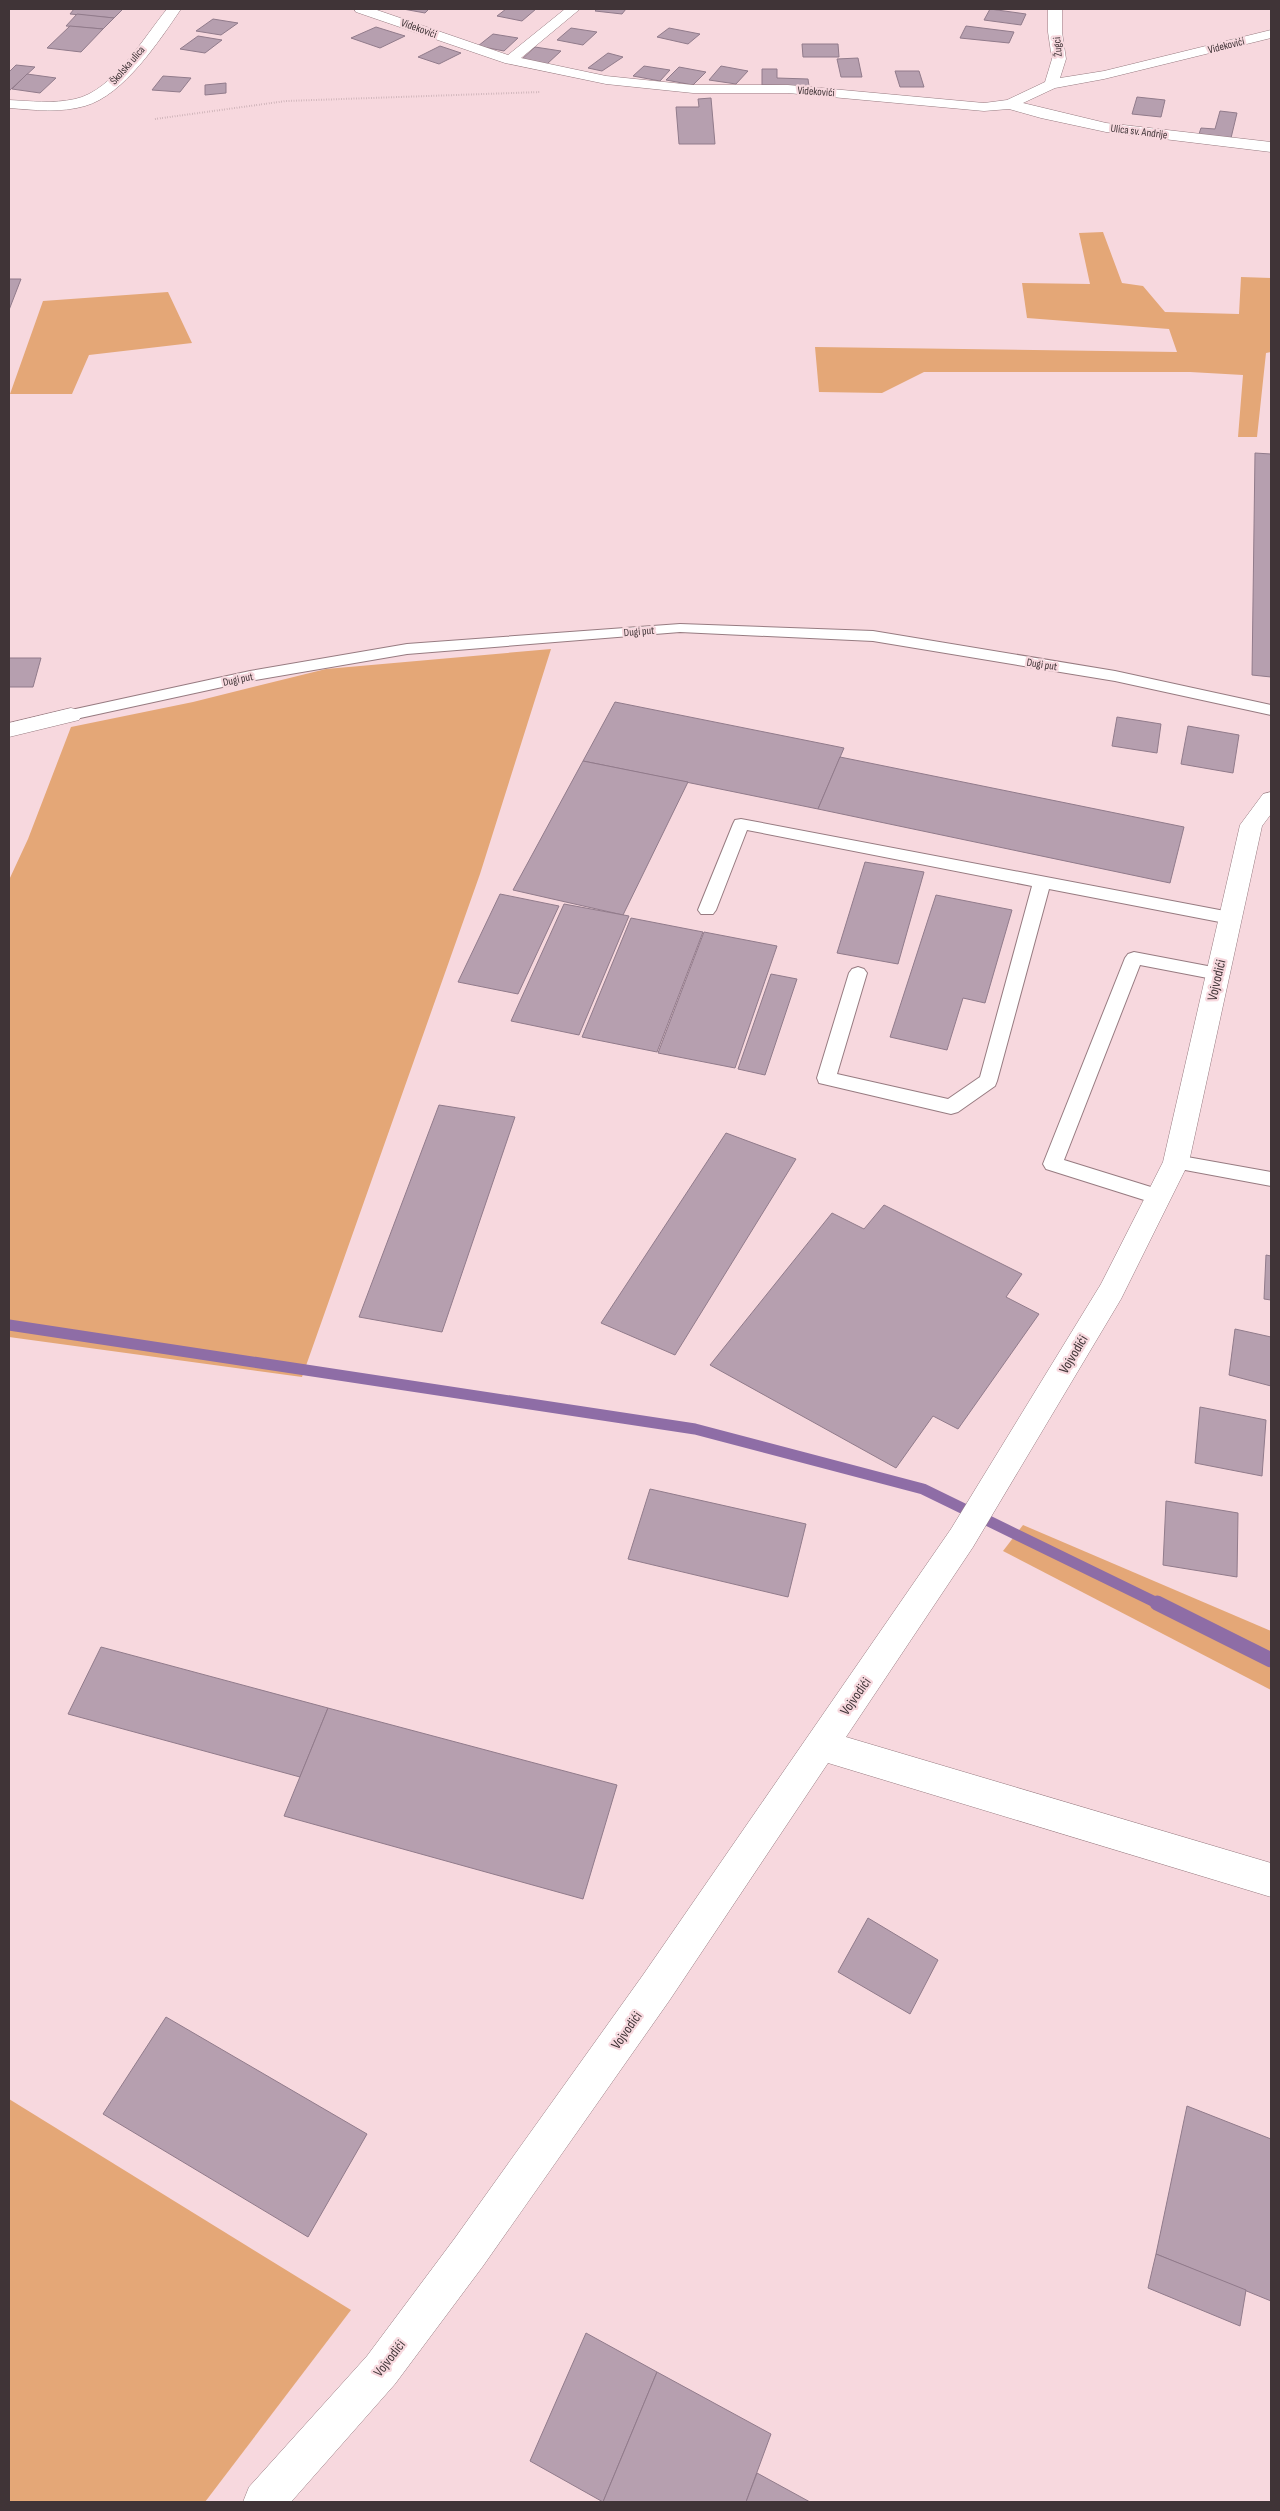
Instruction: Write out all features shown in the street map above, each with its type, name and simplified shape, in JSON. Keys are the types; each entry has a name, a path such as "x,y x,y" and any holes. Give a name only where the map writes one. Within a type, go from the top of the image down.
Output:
{"street":[{"name":"Školska ulica","path":"9,104 61,105 82,102 102,93 115,81 174,9"},
{"name":"Videkovići","path":"361,9 510,60 606,80 693,89 788,89 984,107 1010,104 1051,84 1104,75 1271,34"},
{"path":"510,60 574,9"},
{"name":"Žugci","path":"1051,84 1059,59 1055,32 1055,9"},
{"name":"Ulica sv. Andrije","path":"1010,104 1043,115 1093,126 1271,147"},
{"name":"Dugi put","path":"9,730 71,715"},
{"name":"Vojvodići","path":"264,2502 381,2370 463,2260 656,1988 962,1538 994,1488 1111,1291 1176,1162 1251,825 1271,799"},
{"path":"821,1745 1271,1880"}],"lane":[{"name":"Dugi put","path":"71,715 250,676 407,649 680,628 873,636 1116,676 1271,710"},
{"path":"707,910 741,824 1230,918"},
{"path":"858,973 826,1078 951,1107 988,1081 1042,882"},
{"path":"1160,1196 1053,1164 1134,958 1218,974"},
{"path":"1176,1162 1271,1180"}],"path":[{"path":"155,119 286,101 550,91"}],"shaded area":[{"path":"1103,232 1122,283 1143,286 1165,312 1239,314 1241,277 1271,278 1271,352 1266,353 1257,437 1238,437 1243,375 1190,372 924,372 882,393 819,392 815,347 1177,352 1169,329 1027,318 1022,283 1090,284 1079,233"},
{"path":"168,292 192,343 89,355 72,394 10,394 43,301"},
{"path":"551,649 480,874 302,1377 9,1337 9,880 28,839 71,727 193,702 326,669"},
{"path":"1023,1525 1271,1631 1271,1690 1003,1551"},
{"path":"9,2099 351,2310 205,2502 9,2502"}],"building":[{"path":"74,9 123,9 114,18 70,14"},
{"path":"403,9 429,9 425,13"},
{"path":"506,9 536,9 522,21 497,16"},
{"path":"597,9 626,9 622,14 595,11"},
{"path":"990,9 1026,14 1021,25 984,20"},
{"path":"77,14 114,18 103,29 66,26"},
{"path":"213,19 238,23 221,35 196,31"},
{"path":"70,26 103,29 81,52 47,48"},
{"path":"966,26 1014,32 1009,43 960,38"},
{"path":"376,27 405,36 380,48 351,38"},
{"path":"571,28 597,32 583,45 557,40"},
{"path":"669,28 700,34 688,44 657,37"},
{"path":"493,34 518,38 504,51 478,46"},
{"path":"198,36 222,40 205,53 180,49"},
{"path":"802,44 838,44 839,57 803,57"},
{"path":"440,46 461,53 439,64 418,57"},
{"path":"535,47 561,51 547,64 521,60"},
{"path":"608,53 623,57 602,71 588,68"},
{"path":"858,58 862,77 841,77 837,59"},
{"path":"16,65 35,67 9,91 9,72"},
{"path":"644,66 670,70 660,81 633,76"},
{"path":"721,66 748,71 736,84 709,80"},
{"path":"679,67 706,72 693,85 666,80"},
{"path":"762,69 777,69 777,78 808,79 809,86 762,85"},
{"path":"895,71 919,71 924,87 900,87"},
{"path":"27,74 56,78 40,93 12,89"},
{"path":"163,76 191,78 180,92 152,90"},
{"path":"226,83 226,93 205,95 205,85"},
{"path":"1137,97 1165,100 1161,117 1132,114"},
{"path":"711,98 715,144 679,144 676,107 699,107 698,99"},
{"path":"1220,111 1237,113 1231,138 1199,134 1201,128 1215,129"},
{"path":"9,279 21,279 9,310"},
{"path":"1255,453 1271,454 1271,677 1252,675"},
{"path":"9,658 41,658 33,687 9,687"},
{"path":"615,702 844,748 818,809 583,761"},
{"path":"1117,717 1161,724 1157,753 1112,746"},
{"path":"1188,726 1239,735 1233,773 1181,764"},
{"path":"840,757 1184,827 1170,883 818,809"},
{"path":"583,761 688,782 623,915 513,890"},
{"path":"865,862 924,872 898,964 837,953"},
{"path":"500,894 559,906 518,994 458,982"},
{"path":"936,895 1012,910 985,1003 963,998 947,1050 890,1037"},
{"path":"564,904 629,916 579,1035 511,1021"},
{"path":"631,918 703,932 657,1052 582,1037"},
{"path":"704,932 777,946 735,1068 658,1053"},
{"path":"771,974 797,979 765,1075 738,1069"},
{"path":"439,1105 515,1117 442,1332 359,1317"},
{"path":"726,1133 796,1159 675,1355 601,1323"},
{"path":"884,1205 1022,1274 1006,1297 1039,1314 958,1429 933,1416 896,1468 710,1365 832,1213 864,1229"},
{"path":"1266,1255 1271,1256 1271,1300 1264,1299"},
{"path":"1235,1329 1271,1337 1271,1386 1229,1375"},
{"path":"1200,1407 1266,1420 1262,1476 1195,1463"},
{"path":"650,1489 806,1524 788,1597 628,1559"},
{"path":"1166,1501 1238,1513 1237,1577 1163,1565"},
{"path":"101,1647 328,1708 300,1777 68,1714"},
{"path":"328,1708 617,1785 583,1899 284,1816"},
{"path":"868,1918 938,1960 910,2014 838,1972"},
{"path":"166,2017 367,2134 308,2237 103,2114"},
{"path":"1187,2106 1271,2139 1271,2301 1156,2254"},
{"path":"1156,2254 1246,2290 1240,2326 1148,2288"},
{"path":"586,2333 657,2372 603,2502 530,2461"},
{"path":"657,2372 771,2434 746,2502 603,2502"},
{"path":"757,2473 810,2502 746,2502"}],"waterway":[{"path":"9,1325 695,1429 923,1489 1159,1604"},
{"path":"1159,1604 1271,1660"}]}
